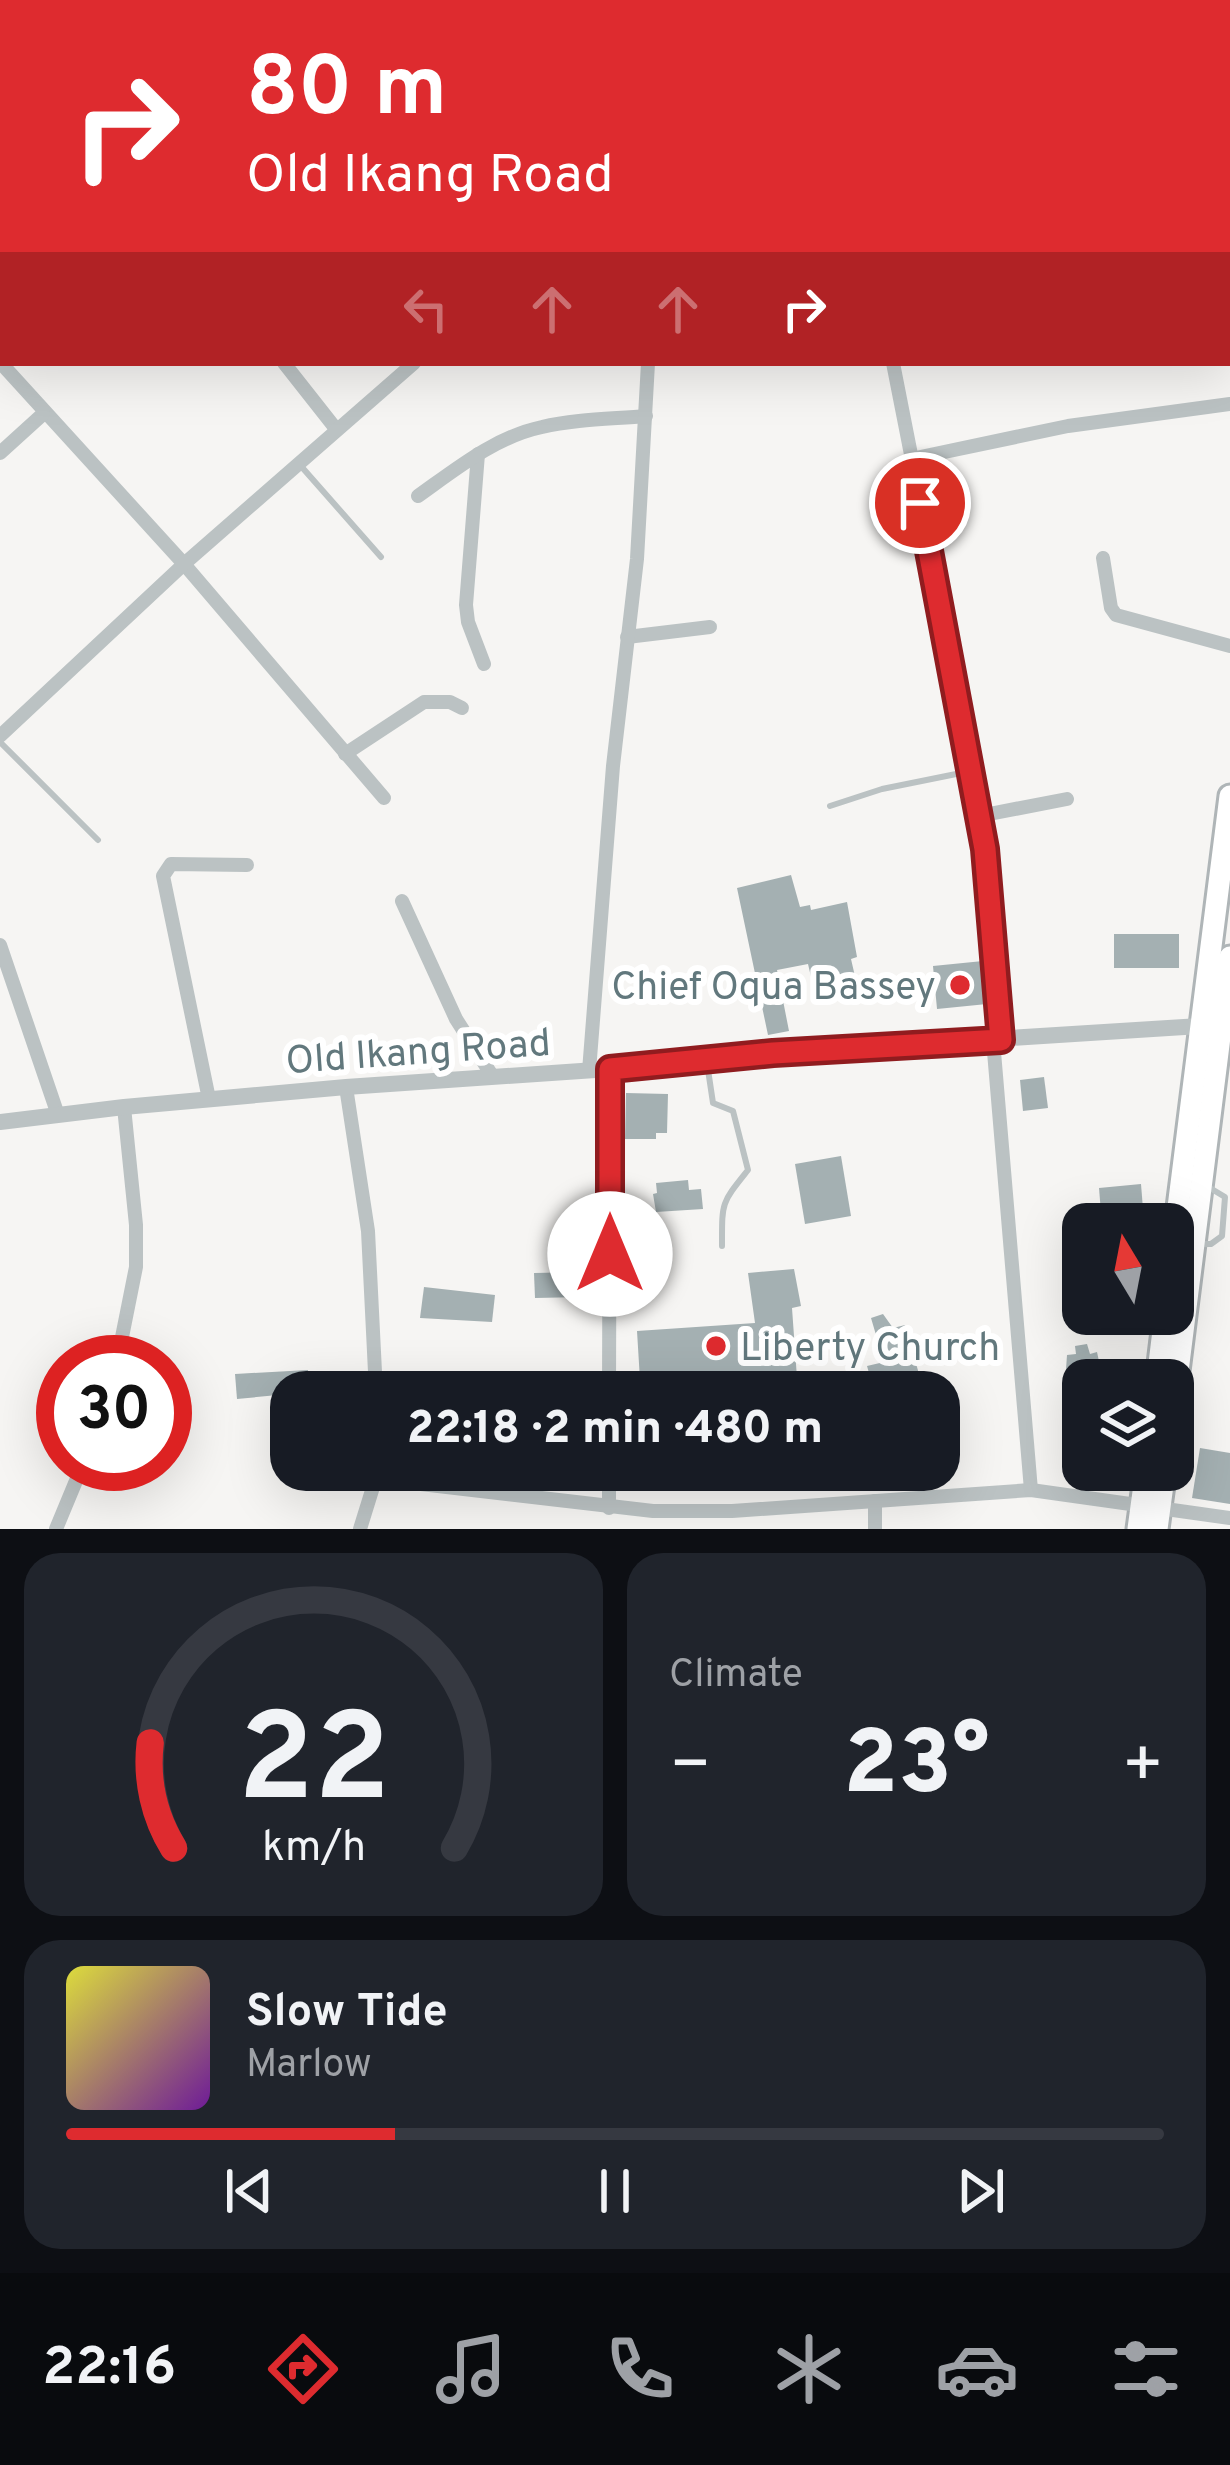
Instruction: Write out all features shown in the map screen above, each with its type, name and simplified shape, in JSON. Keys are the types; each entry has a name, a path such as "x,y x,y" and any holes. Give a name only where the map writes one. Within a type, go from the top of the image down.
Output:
{"highway":[{"path":"1194,1213 1203,1184 1217,1024 1230,796"},
{"path":"1190,1203 1230,958"},
{"path":"1138,1529 1153,1514"}],"street":[{"path":"3,366 184,564 384,798"},
{"path":"286,366 335,430"},
{"path":"0,739 184,564 410,366"},
{"path":"589,1071 613,766 638,559 648,366"},
{"path":"893,366 980,816 1031,1490"},
{"path":"911,459 1068,427 1230,404"},
{"path":"0,453 44,413"},
{"path":"418,496 478,454 538,428 646,416"},
{"path":"478,454 466,605 484,664"},
{"path":"1103,558 1116,615 1230,646"},
{"path":"627,637 710,627"},
{"path":"345,754 424,702 450,702 462,709"},
{"path":"980,816 1066,799"},
{"path":"209,1099 163,875 171,864 247,865"},
{"path":"402,901 456,1019 493,1077"},
{"path":"0,945 58,1115"},
{"name":"Old Ikang Road","path":"0,1122 346,1087 1217,1024"},
{"path":"609,1371 610,1069"},
{"path":"346,1087 368,1231 375,1371"},
{"path":"122,1335 136,1267 124,1107"},
{"path":"494,1491 609,1508 732,1510 1031,1490 1153,1514 1230,1518"},
{"path":"56,1529 72,1491"},
{"path":"360,1529 372,1491"},
{"path":"609,1491 609,1508"},
{"path":"874,1501 875,1529"}],"lane":[{"path":"298,463 381,556"},
{"path":"0,739 98,840"},
{"path":"830,806 882,789 973,770"},
{"path":"706,1060 713,1103 733,1111 748,1170 722,1204 722,1246"}],"building":[{"path":"791,875 800,907 810,905 811,910 847,902 857,985 815,994 808,964 777,970 789,1031 768,1035 737,888"},
{"path":"1114,934 1179,934 1179,968 1114,968"},
{"name":"Chief Oqua Bassey","path":"983,961 987,1004 937,1009 933,966"},
{"path":"1044,1077 1048,1108 1023,1111 1020,1080"},
{"path":"626,1093 668,1094 667,1133 656,1133 656,1139 625,1139"},
{"path":"841,1156 851,1216 805,1224 795,1164"},
{"path":"688,1180 689,1190 701,1189 703,1209 656,1212 656,1183"},
{"path":"1141,1184 1143,1203 1100,1203 1099,1188"},
{"name":"Liberty Church","path":"794,1269 801,1306 792,1308 796,1371 639,1371 637,1331 755,1323 748,1273"},
{"path":"582,1272 583,1297 535,1298 534,1273"},
{"path":"424,1287 495,1295 492,1322 420,1318"},
{"path":"883,1314 893,1328 905,1325 918,1371 868,1371 867,1366 884,1362 871,1318"},
{"path":"1087,1344 1090,1354 1097,1352 1098,1359 1067,1359 1076,1354 1075,1346"},
{"path":"270,1372 270,1396 237,1399 235,1374"},
{"path":"1200,1448 1230,1453 1230,1504 1192,1498"}],"place":[{"name":"Chief Oqua Bassey","path":"960,985"},
{"name":"Liberty Church","path":"716,1346"}],"route":[{"path":"610,1254 610,1069 773,1053 1001,1040 985,849 920,503"}]}
